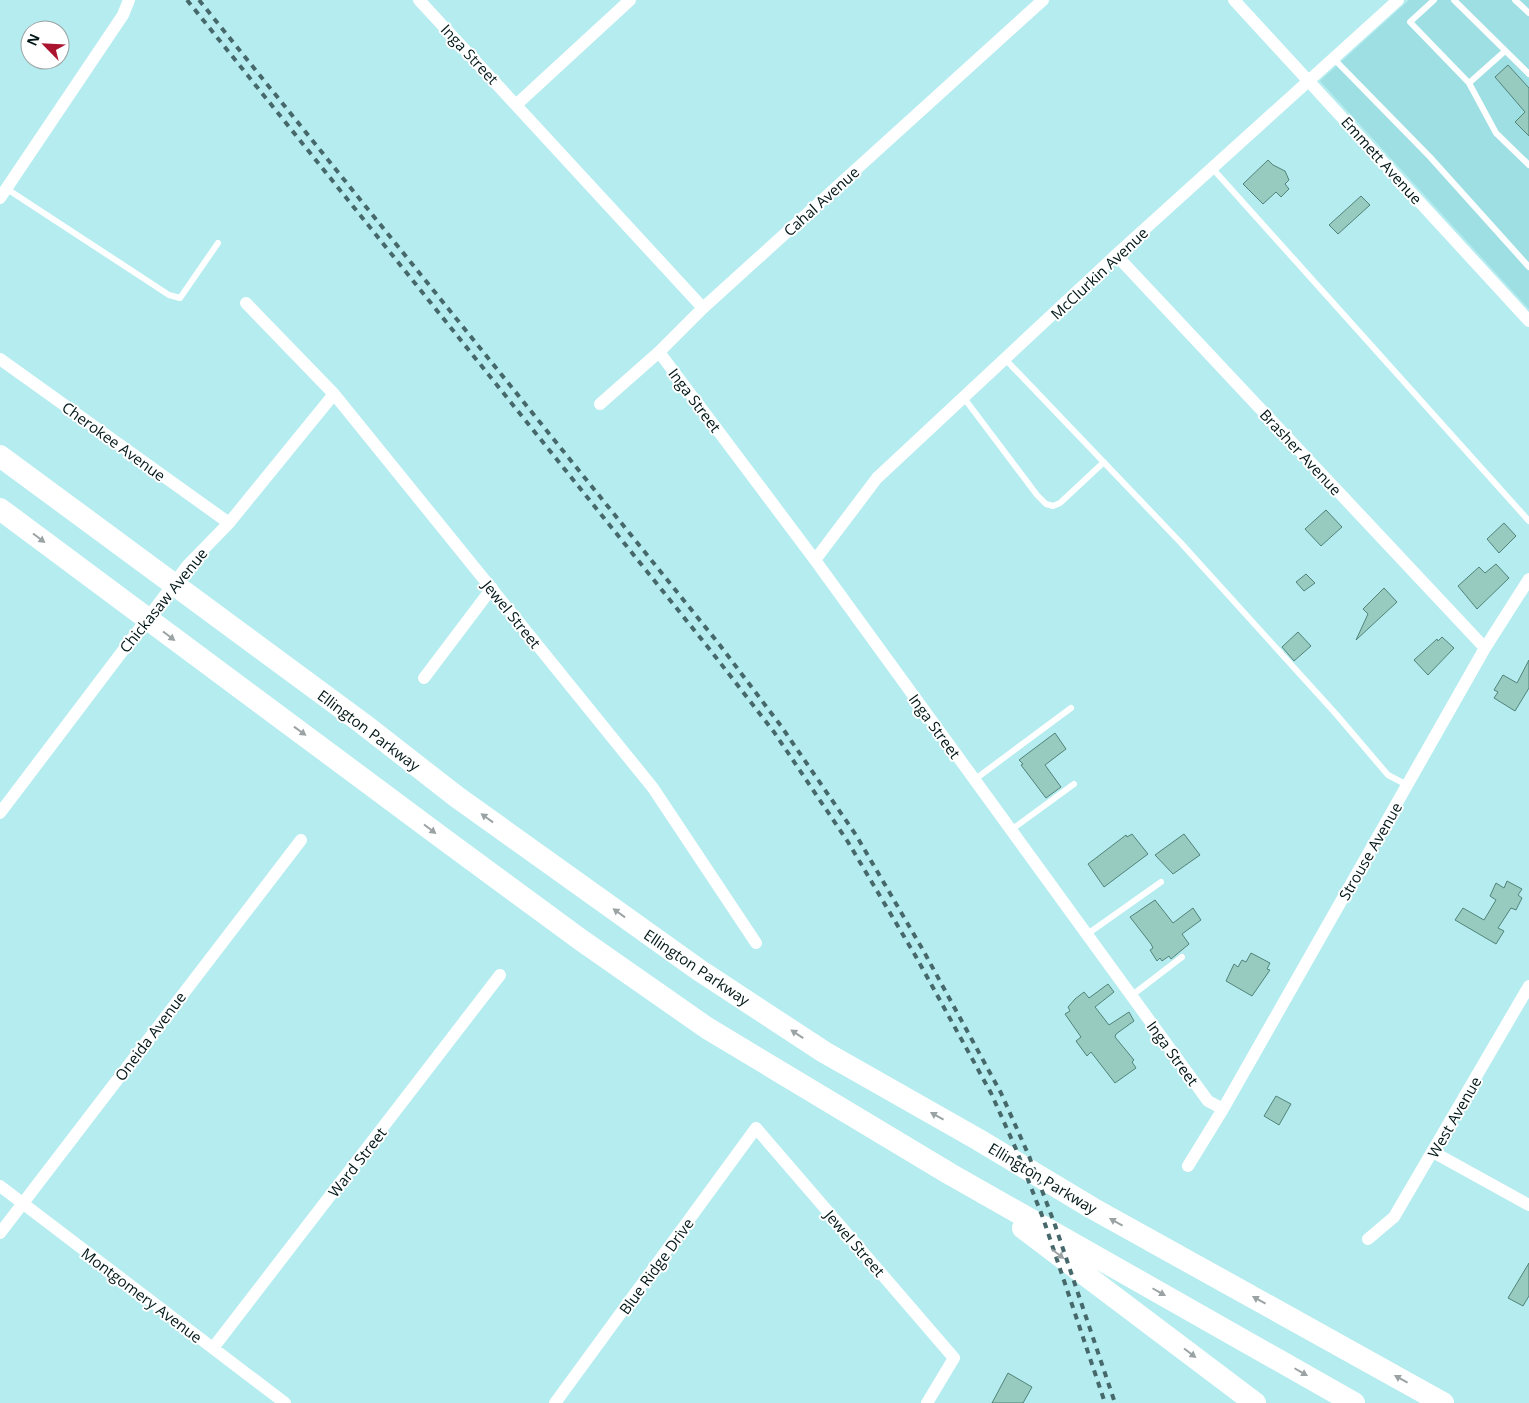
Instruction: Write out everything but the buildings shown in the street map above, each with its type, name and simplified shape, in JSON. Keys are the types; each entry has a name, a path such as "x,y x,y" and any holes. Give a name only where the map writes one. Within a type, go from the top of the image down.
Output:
{"highway":[{"name":"Ellington Parkway","path":"0,456 362,724 457,797 699,970 824,1052 980,1140 1092,1208 1443,1403"},
{"path":"0,509 581,940 707,1028 1002,1207 1117,1268 1354,1403"},
{"path":"1002,1207 1255,1403"}],"street":[{"path":"3,193 61,110 123,15 129,0"},
{"name":"Inga Street","path":"419,0 517,104 703,308"},
{"path":"517,104 630,0"},
{"name":"Cahal Avenue","path":"600,404 659,352 703,308 1043,0"},
{"name":"Emmett Avenue","path":"1234,0 1529,321"},
{"name":"McClurkin Avenue","path":"814,560 877,478 1006,360 1116,255 1398,0"},
{"name":"Brasher Avenue","path":"1116,255 1485,648"},
{"name":"Jewel Street","path":"246,303 334,394 652,788 756,942"},
{"name":"Inga Street","path":"659,352 814,560 1208,1101 1223,1109"},
{"name":"Cherokee Avenue","path":"0,359 229,523"},
{"name":"Chickasaw Avenue","path":"0,813 187,566 229,523 334,394"},
{"name":"Strouse Avenue","path":"1188,1166 1223,1109 1485,648 1529,579"},
{"path":"424,678 492,588"},
{"name":"Oneida Avenue","path":"0,1233 301,840"},
{"name":"Ward Street","path":"213,1348 500,975"},
{"name":"West Avenue","path":"1368,1239 1394,1217 1434,1152 1529,986"},
{"name":"Jewel Street","path":"756,1128 954,1358 927,1403"},
{"name":"Blue Ridge Drive","path":"555,1403 756,1128"},
{"path":"1434,1152 1529,1205"},
{"name":"Montgomery Avenue","path":"0,1186 285,1403"}],"lane":[{"path":"1434,0 1410,22 1469,84 1496,133 1529,165"},
{"path":"1454,0 1529,74"},
{"path":"1516,0 1529,13"},
{"path":"1469,84 1505,51"},
{"path":"1334,59 1362,91 1430,157 1529,267"},
{"path":"1213,169 1529,521"},
{"path":"3,193 169,295 180,298 218,243"},
{"path":"1006,360 1181,543 1336,714 1388,776 1407,785"},
{"path":"964,398 1037,495 1046,504 1053,506 1060,503 1104,462"},
{"path":"974,780 1071,708"},
{"path":"1011,830 1074,784"},
{"path":"1086,935 1161,882"},
{"path":"1131,996 1182,957"}],"shaded area":[{"path":"1409,0 1529,0 1529,309 1320,81"}],"railway":[{"path":"187,0 711,651 774,732 848,842 915,955 991,1093 1016,1149 1043,1218 1105,1403"},
{"path":"199,0 719,644 781,726 856,835 923,950 1001,1093 1029,1156 1055,1225 1115,1403"}]}
